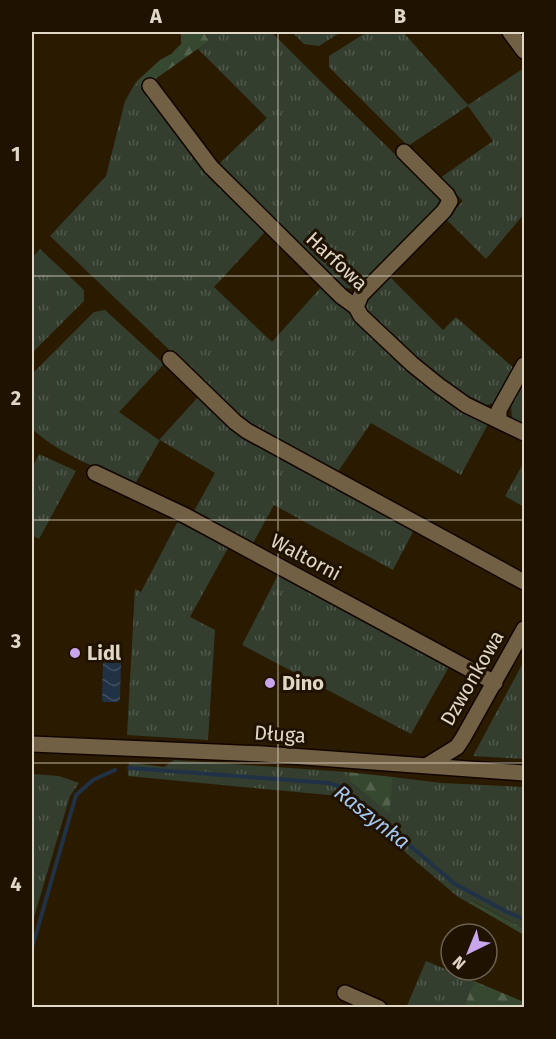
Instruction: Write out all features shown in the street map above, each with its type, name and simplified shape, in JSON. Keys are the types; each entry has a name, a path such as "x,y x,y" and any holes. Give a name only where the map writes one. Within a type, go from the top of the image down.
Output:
{"street":[{"path":"510,32 525,51"},
{"name":"Harfowa","path":"150,86 211,167 412,364 466,405 525,433"},
{"path":"356,307 361,295 444,211 450,201 447,195 404,152"},
{"path":"170,359 247,431 525,582"},
{"path":"499,421 499,410 525,366"},
{"name":"Waltorni","path":"95,473 186,516 495,683"},
{"name":"Dzwonkowa","path":"426,766 457,747 525,629"},
{"name":"Długa","path":"32,744 263,754 525,772"},
{"path":"345,993 379,1008"}],"green space":[{"path":"179,32 204,32 209,41 141,89 136,82 181,44"},
{"path":"209,32 271,32 439,198 440,206 356,289 344,288 217,166 267,118 198,49 209,41 206,34"},
{"path":"292,32 341,32 319,46 304,44"},
{"path":"367,32 403,32 468,105 524,68 524,214 486,259 446,219 463,201 440,178 493,141 468,106 408,146 329,67 329,56"},
{"path":"136,82 266,231 214,287 272,342 322,286 408,369 447,401 489,422 461,475 371,423 337,473 243,420 50,236 106,176 125,101"},
{"path":"40,249 84,290 84,301 32,353 32,258"},
{"path":"389,276 443,330 456,317 516,370 500,401 487,405 442,382 366,312 366,300"},
{"path":"105,310 164,364 119,412 159,440 199,396 240,436 415,528 393,570 274,505 252,545 193,513 215,473 160,440 135,484 68,454 32,429 32,374 94,312"},
{"path":"524,382 524,424 512,418 511,406"},
{"path":"39,454 76,471 39,539 32,535 32,468"},
{"path":"524,462 524,507 505,496"},
{"path":"178,521 228,548 190,617 215,630 208,740 127,735 135,589 141,592"},
{"path":"278,575 449,667 411,734 242,645"},
{"path":"524,661 524,759 473,756"},
{"path":"174,760 347,772 351,782 388,813 393,777 442,783 524,787 524,929 473,901 469,903 458,897 339,796 128,776 129,762 164,767"},
{"path":"347,772 393,777 389,814 351,782"},
{"path":"32,774 59,776 79,783 70,796 32,924"},
{"path":"472,901 524,929 524,935 469,903"},
{"path":"426,961 439,966 439,982 474,982 464,1007 406,1008"},
{"path":"474,982 524,1002 521,1007 464,1007"}],"water":[{"path":"103,660 121,661 120,700 118,702 102,700"}],"waterway":[{"name":"Raszynka","path":"129,768 329,783 341,787 455,884 524,919"},
{"name":"Raszynka","path":"32,948 76,795 93,780 115,770"}],"place":[{"name":"Lidl","path":"75,653"},
{"name":"Dino","path":"270,683"}]}
